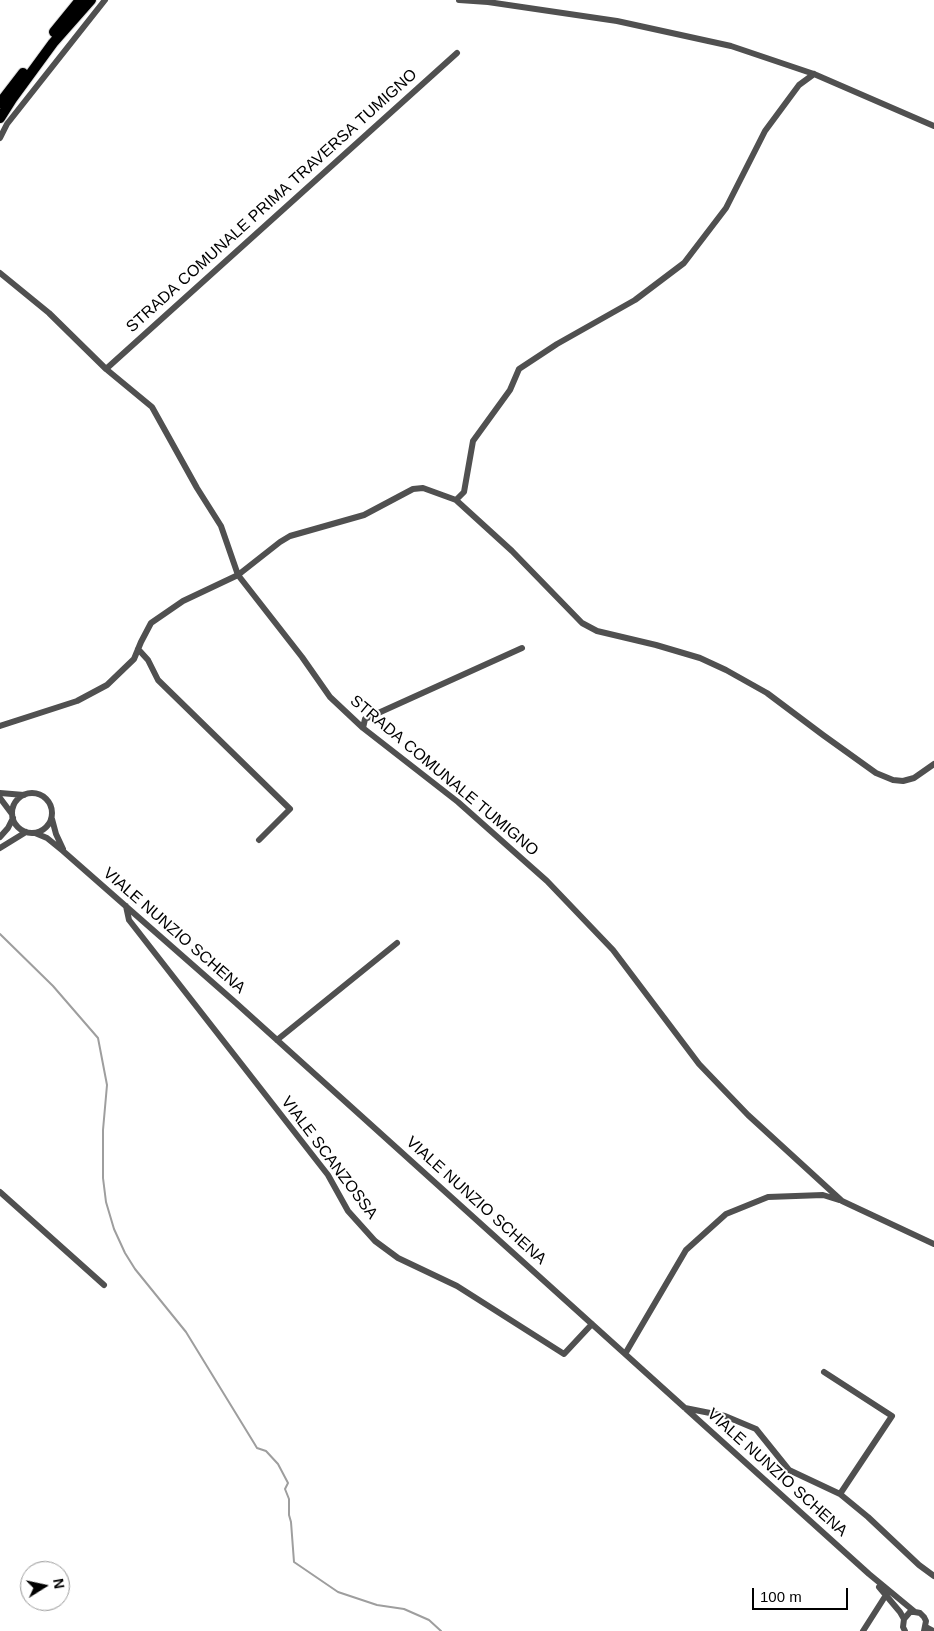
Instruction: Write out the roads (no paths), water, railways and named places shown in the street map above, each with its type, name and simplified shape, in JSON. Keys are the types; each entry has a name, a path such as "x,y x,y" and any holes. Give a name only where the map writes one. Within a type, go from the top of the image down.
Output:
{"highway":[{"path":"0,102 80,0"},
{"path":"0,118 53,43 91,0"}],"street":[{"path":"0,138 8,124 105,0"},
{"path":"459,0 488,2 617,21 731,46 814,74 934,126"},
{"name":"STRADA COMUNALE PRIMA TRAVERSA TUMIGNO","path":"106,368 457,53"},
{"path":"456,500 464,492 473,441 510,390 519,369 557,344 635,300 684,264 726,208 765,131 799,85 814,74"},
{"name":"STRADA COMUNALE TUMIGNO","path":"0,273 49,313 106,368 152,406 197,488 221,526 238,576 330,697 363,728 458,802 547,881 613,950 699,1064 748,1114 842,1201 934,1244"},
{"path":"0,726 77,701 106,685 134,659 151,623 183,601 238,576 290,536 364,515 413,489 424,488 456,500 512,551 582,623 597,631 700,658 726,670 767,693 823,736 876,773 893,780 903,781 914,778 934,764"},
{"path":"138,648 148,660 158,680 290,809 259,840"},
{"path":"363,728 365,719 522,648"},
{"path":"0,792 24,795 35,793 46,799 50,804 52,818 42,831 35,833 26,832 15,823 13,816 0,798"},
{"path":"0,838 8,828 13,816 14,804 24,795"},
{"name":"VIALE NUNZIO SCHENA","path":"52,818 63,850"},
{"path":"0,848 26,832"},
{"name":"VIALE NUNZIO SCHENA","path":"35,833 47,838 63,850 869,1574 915,1612 924,1616 925,1629"},
{"name":"VIALE SCANZOSSA","path":"126,906 129,920 328,1176 348,1211 376,1241 398,1258 457,1286 564,1354 592,1324"},
{"path":"276,1040 397,943"},
{"path":"0,1192 104,1285"},
{"path":"625,1354 686,1250 726,1214 768,1196 823,1195 842,1201"},
{"path":"824,1372 892,1416 840,1494"},
{"path":"684,1407 725,1416 756,1428 789,1470 840,1494 919,1565 934,1576"},
{"name":"VIALE NUNZIO SCHENA","path":"869,1574 904,1619"},
{"path":"862,1631 886,1594"},
{"path":"905,1631 903,1627 906,1615 915,1612"},
{"path":"925,1629 933,1631"}],"waterway":[{"path":"0,934 53,986 98,1038 107,1085 103,1130 103,1178 106,1202 114,1229 135,1269 186,1332 257,1448 266,1451 278,1464 288,1483 285,1489 289,1499 294,1562 338,1592 377,1605 404,1609 429,1620 441,1631"}]}
